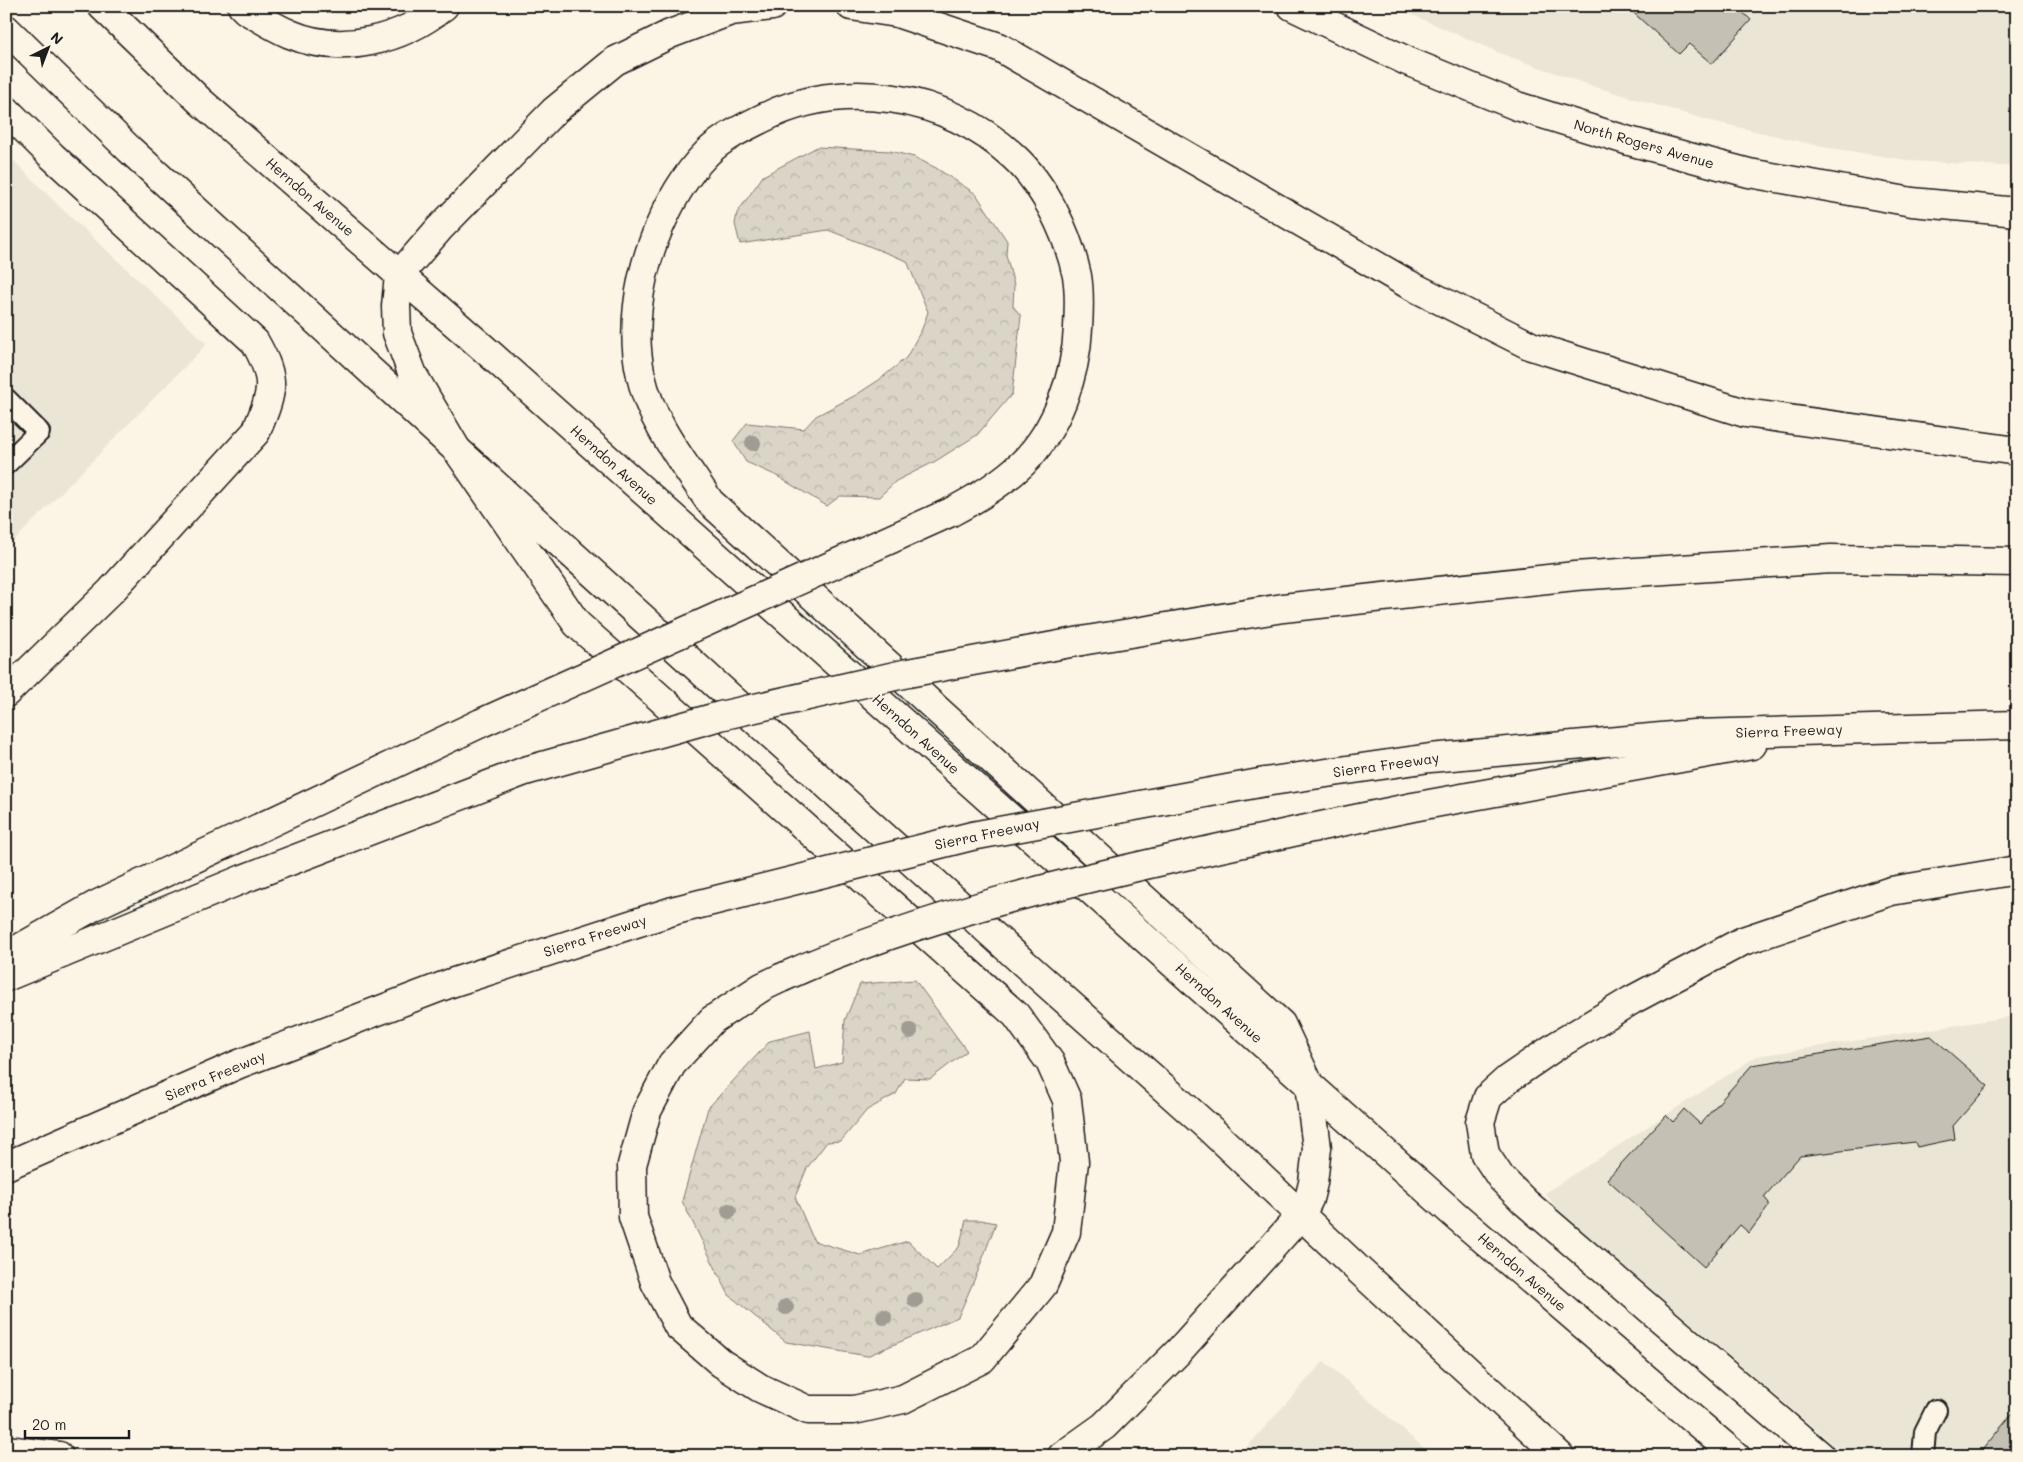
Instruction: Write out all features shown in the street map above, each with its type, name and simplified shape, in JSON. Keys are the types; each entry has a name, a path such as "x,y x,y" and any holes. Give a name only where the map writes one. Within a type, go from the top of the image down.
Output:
{"main road":[{"name":"Herndon Avenue","path":"102,6 200,101 399,275 1454,1214 1736,1456"},
{"path":"242,6 290,34 320,43 356,44 394,35 429,18 444,6"},
{"path":"772,6 731,11 670,34 615,61 554,111 439,229 399,275 396,306 397,333 413,375 457,450 577,624 1016,1014 1050,1062 1067,1100 1074,1162 1066,1232 1043,1285 982,1359 903,1399 854,1410 808,1410 760,1388 721,1363 678,1326 655,1282 633,1217 632,1165 647,1111 672,1064 712,1020 762,987 828,957 912,926 1034,892 1150,864 1413,806 1845,729"},
{"path":"851,6 897,12 999,47 1408,284 1531,346 1745,413 2017,451"},
{"name":"North Rogers Avenue","path":"1292,6 1407,61 1517,106 1629,141 1749,173 1912,202 2017,212"},
{"path":"6,29 129,149 457,450 1019,959 1210,1129 1560,1456"},
{"path":"6,956 96,905 481,723 951,512 996,485 1023,463 1044,435 1060,407 1077,345 1079,313 1077,278 1067,243 1054,212 1037,184 1014,156 982,132 948,113 911,102 875,96 842,96 808,101 775,112 742,128 708,152 679,188 661,222 646,261 639,303 636,346 641,378 656,418 710,502 1281,1024 1309,1084 1317,1148 1309,1199 1301,1214 1178,1352 1104,1426 1062,1456"},
{"path":"6,110 52,156 255,342 267,363 272,384 267,406 256,432 111,591 6,693"},
{"path":"6,977 243,879 525,771 720,716 908,673 1081,641 1283,608 1575,576 1831,559 2017,562"},
{"name":"Sierra Freeway","path":"6,1166 248,1061 451,983 676,910 972,836 1265,782 1430,758 1694,734 2017,725"},
{"path":"1821,1456 1525,1202 1501,1178 1484,1154 1480,1122 1488,1098 1508,1079 1556,1046 1632,1000 1743,941 1891,891 2017,870"},
{"path":"6,1450 59,1456"}],"lane":[{"path":"6,399 39,432 6,464"},
{"path":"1924,1456 1925,1432 1936,1410"}],"shaded area":[{"path":"307,6 380,6 362,12 341,14 320,11"},
{"path":"1392,6 2017,6 2017,167 1913,161 1824,147 1707,120 1592,86 1502,54"},
{"path":"6,153 60,207 207,344 6,549"},
{"path":"2009,1017 2017,1018 2017,1456 1847,1456 1558,1210 1545,1193 1757,1056"},
{"path":"1324,1361 1433,1456 1239,1456"}],"green space":[{"path":"817,147 890,151 914,157 936,168 976,194 1007,241 1006,255 1014,285 1013,306 1021,316 1012,394 977,435 934,462 896,481 879,497 840,496 827,506 775,475 746,462 733,441 747,423 804,429 816,416 856,395 879,380 906,358 922,329 928,312 907,261 828,230 740,244 735,224 737,213 763,176"},
{"path":"915,980 967,1051 930,1079 905,1078 896,1094 867,1110 841,1141 827,1142 807,1168 795,1197 814,1241 860,1255 908,1241 937,1269 959,1247 966,1220 996,1223 958,1317 867,1356 786,1342 729,1295 682,1201 708,1108 770,1041 810,1031 816,1069 842,1062 845,1020 860,984"}],"building":[{"path":"1626,6 1736,6 1751,20 1712,64 1689,44 1679,54"},
{"path":"1931,1036 1988,1086 1953,1126 1955,1139 1917,1147 1915,1142 1800,1156 1764,1197 1769,1206 1749,1233 1740,1225 1704,1267 1607,1179 1666,1115 1673,1122 1684,1109 1700,1124 1752,1065"},
{"path":"2017,1408 2017,1456 1977,1456"}]}
